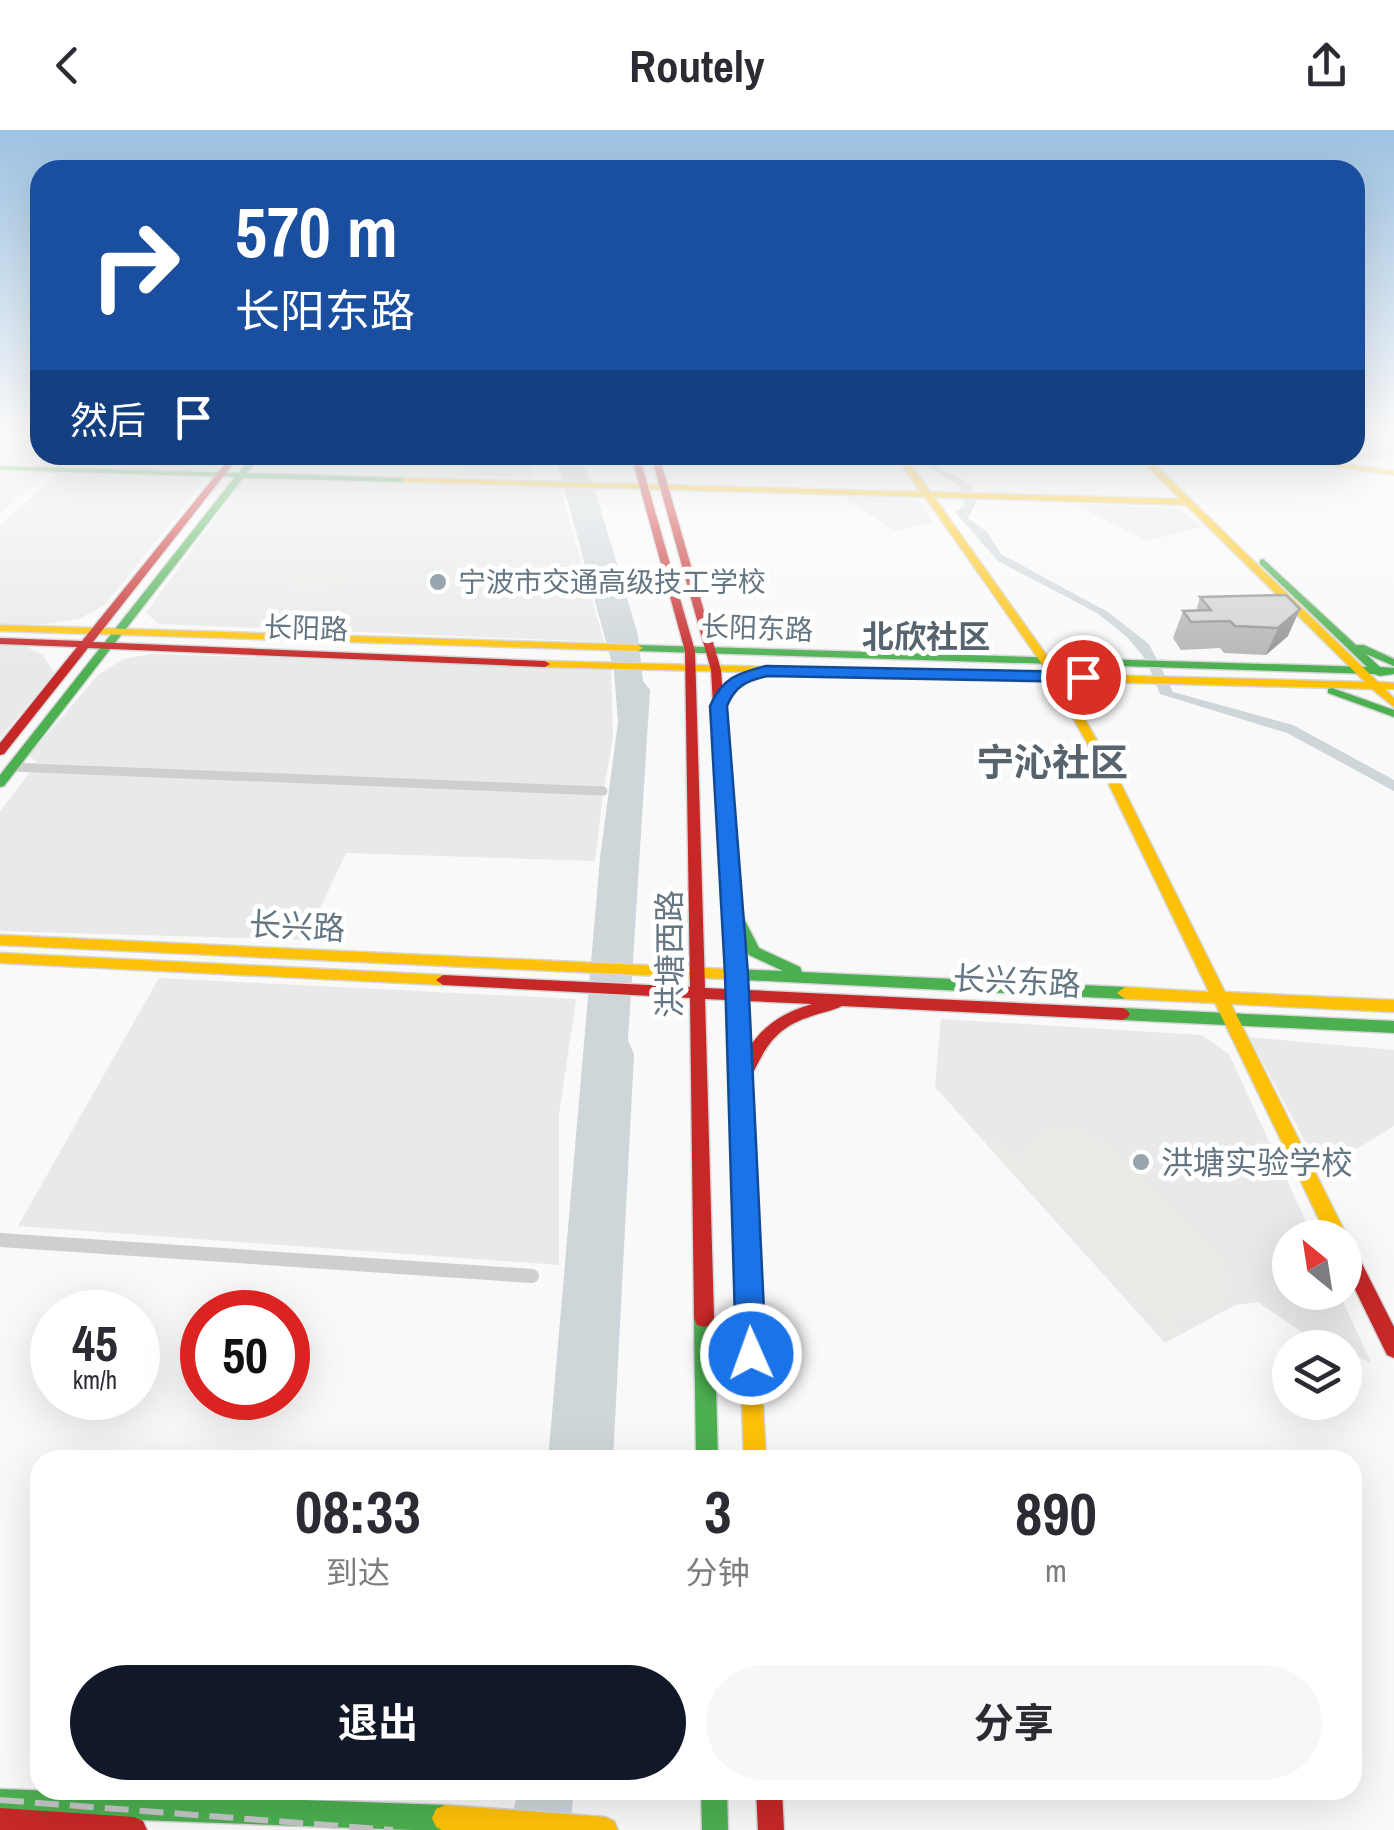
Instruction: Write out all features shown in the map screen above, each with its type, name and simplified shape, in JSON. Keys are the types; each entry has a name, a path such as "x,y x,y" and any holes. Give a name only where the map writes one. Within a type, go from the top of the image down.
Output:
{"main road":[{"path":"0,784 96,640 193,510"},
{"path":"119,631 215,510"},
{"name":"洪塘西路","path":"651,510 690,651 706,1450"},
{"name":"洪塘西路","path":"673,510 716,670 736,974 756,1450"},
{"path":"938,510 1051,669 1109,772 1329,1220"},
{"path":"1195,510 1394,686"},
{"path":"1207,510 1331,634 1360,670"},
{"path":"644,649 675,637 679,614"},
{"path":"703,614 717,634 735,645 807,655"},
{"name":"长阳路","path":"0,628 96,640 119,631 644,649"},
{"path":"1331,634 1394,663"},
{"path":"1290,676 1316,658 1331,634"},
{"name":"长阳路","path":"0,640 96,640 648,667"},
{"path":"0,750 96,640"},
{"name":"长阳东路","path":"644,649 1290,676"},
{"path":"648,667 677,678 692,706"},
{"name":"长阳东路","path":"648,667 766,671 1051,669"},
{"path":"1290,676 1360,670 1382,676"},
{"path":"718,706 730,685 766,671"},
{"path":"1290,676 1382,676"},
{"path":"1290,676 1357,697 1394,714"},
{"path":"1382,676 1394,704"},
{"path":"731,902 754,952 788,969 834,979"},
{"name":"长兴路","path":"0,940 640,970"},
{"name":"长兴路","path":"0,958 638,988"},
{"name":"长兴东路","path":"640,970 1394,1006"},
{"name":"长兴东路","path":"638,988 1394,1028"},
{"path":"740,1099 749,1054 771,1025 785,1016 856,999"},
{"path":"1362,1284 1394,1348"},
{"path":"714,1800 715,1830"},
{"path":"770,1800 771,1830"},
{"path":"0,1802 442,1818 604,1830"},
{"path":"0,1821 134,1830"}],"street":[{"path":"12,768 602,791"},
{"path":"0,1240 532,1276"}],"shaded area":[{"path":"16,510 181,510 105,605 79,619 45,624 0,624 0,525"},
{"name":"宁波市交通高级技工学校","path":"221,510 567,510 604,642 159,624 146,613"},
{"path":"570,510 601,510 638,635 643,681 650,690 628,1040 634,1054 614,1450 549,1450 600,858 618,722 614,671"},
{"path":"862,510 925,510 933,522 896,531"},
{"path":"972,510 968,518 987,532 1001,554 1108,612 1149,644 1173,692 1293,725 1394,780 1394,791 1287,733 1160,694 1146,660 1127,637 1097,613 998,561 955,512"},
{"path":"1086,510 1180,510 1203,526 1148,541"},
{"path":"328,533 362,535 371,545 344,583 320,588 301,584 296,591 286,591"},
{"path":"0,645 25,646 43,655 54,673 0,738"},
{"path":"152,654 611,668 613,737 604,789 37,763 29,755 98,675 123,659"},
{"path":"31,771 603,794 595,861 346,853 305,940 0,931 0,811"},
{"path":"159,978 576,999 559,1115 559,1265 18,1226"},
{"name":"洪塘实验学校","path":"941,1019 1202,1035 1229,1054 1305,1220 1272,1220 1272,1310 1347,1310 1356,1330 1299,1330 1258,1302 1235,1305 1165,1343 935,1087"},
{"path":"1249,1037 1394,1050 1394,1126 1321,1171"},
{"path":"1070,1128 1105,1142 1222,1261 1228,1279 1226,1298 1206,1315 1170,1317 1182,1331 1172,1338 990,1144 1000,1139 1022,1161 1032,1140 1053,1130"},
{"name":"洪塘实验学校","path":"1362,1343 1371,1363 1362,1359"},
{"path":"516,1800 573,1800 570,1830 509,1830"}],"building":[{"path":"1286,595 1300,609 1278,628 1235,626 1230,621 1191,622 1183,611 1211,610 1200,597"}],"railway":[{"path":"0,1800 393,1830"}],"traffic: fast":[{"path":"0,783 214,510"},
{"path":"1263,562 1380,673"},
{"path":"1360,647 1394,663"},
{"path":"638,648 1394,671"},
{"path":"1332,691 1394,714"},
{"path":"738,920 754,951 795,971"},
{"path":"726,974 1125,993"},
{"path":"1122,1014 1394,1027"},
{"path":"704,1318 707,1450"},
{"path":"714,1800 715,1830"},
{"path":"0,1802 445,1818"}],"traffic: slow":[{"path":"939,510 1048,663 1109,772 1329,1220"},
{"path":"1196,510 1394,704"},
{"path":"0,628 638,648"},
{"path":"545,664 1394,686"},
{"path":"726,825 755,1450"},
{"path":"0,940 726,974"},
{"path":"0,958 443,980"},
{"path":"1125,993 1394,1006"},
{"path":"445,1818 605,1830"}],"traffic: jam":[{"path":"0,751 192,510"},
{"path":"651,510 690,651 704,1318"},
{"path":"671,510 716,670 726,825"},
{"path":"0,641 545,664"},
{"path":"443,980 1122,1014"},
{"path":"746,1071 759,1043 779,1024 835,1004"},
{"path":"1362,1284 1394,1348"},
{"path":"770,1800 771,1830"},
{"path":"0,1821 134,1830"}],"place":[{"name":"宁波市交通高级技工学校","path":"438,582"},
{"name":"洪塘实验学校","path":"1141,1162"}],"district":[{"name":"北欣社区","path":"926,636"},
{"name":"宁沁社区","path":"1052,762"}],"route":[{"path":"751,1354 736,974 718,706 724,691 739,678 766,671 1083,677"}]}
